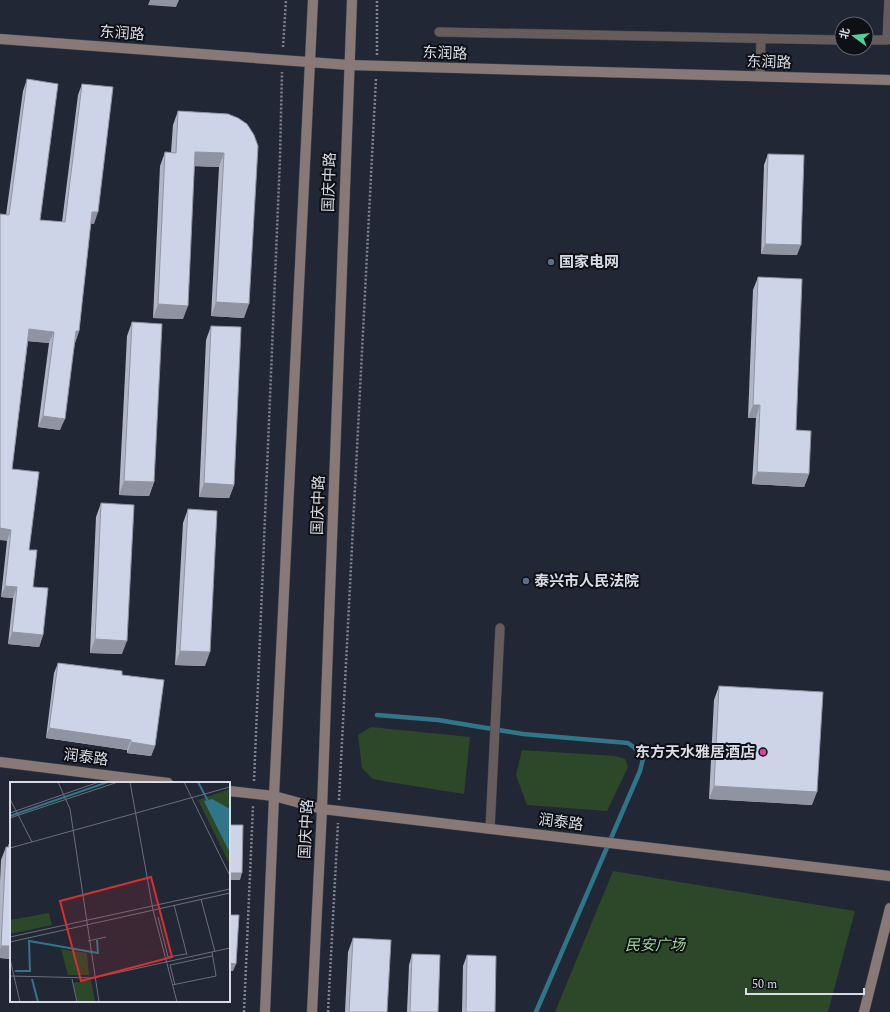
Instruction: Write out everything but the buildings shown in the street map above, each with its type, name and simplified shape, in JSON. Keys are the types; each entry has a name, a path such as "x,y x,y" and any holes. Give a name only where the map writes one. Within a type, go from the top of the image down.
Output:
{"main road":[{"path":"265,1012 274,796 313,0"},
{"name":"国庆中路","path":"312,1012 322,809 348,65 352,0"},
{"name":"东润路","path":"0,39 348,65 890,80"},
{"name":"润泰路","path":"0,762 160,782"},
{"name":"润泰路","path":"230,791 274,796 322,809 890,876"},
{"path":"864,1012 890,908"}],"lane":[{"path":"874,40 887,40 889,0"},
{"path":"439,32 834,40"},
{"path":"760,76 761,39"},
{"path":"490,829 500,628"}],"path":[{"path":"244,1012 279,174 282,60 286,0"},
{"path":"328,1012 377,66 377,0"}],"green space":[{"path":"371,727 470,737 464,794 373,779 362,768 358,735"},
{"path":"522,750 615,756 625,759 628,767 607,811 527,805 516,775"},
{"name":"民安广场","path":"613,871 855,911 828,1012 555,1012"}],"waterway":[{"path":"377,715 438,720 523,734 628,743 644,755 640,771 536,1012"}],"place":[{"name":"国家电网","path":"551,262"},
{"name":"泰兴市人民法院","path":"526,581"},
{"name":"东方天水雅居酒店","path":"763,752"}]}
